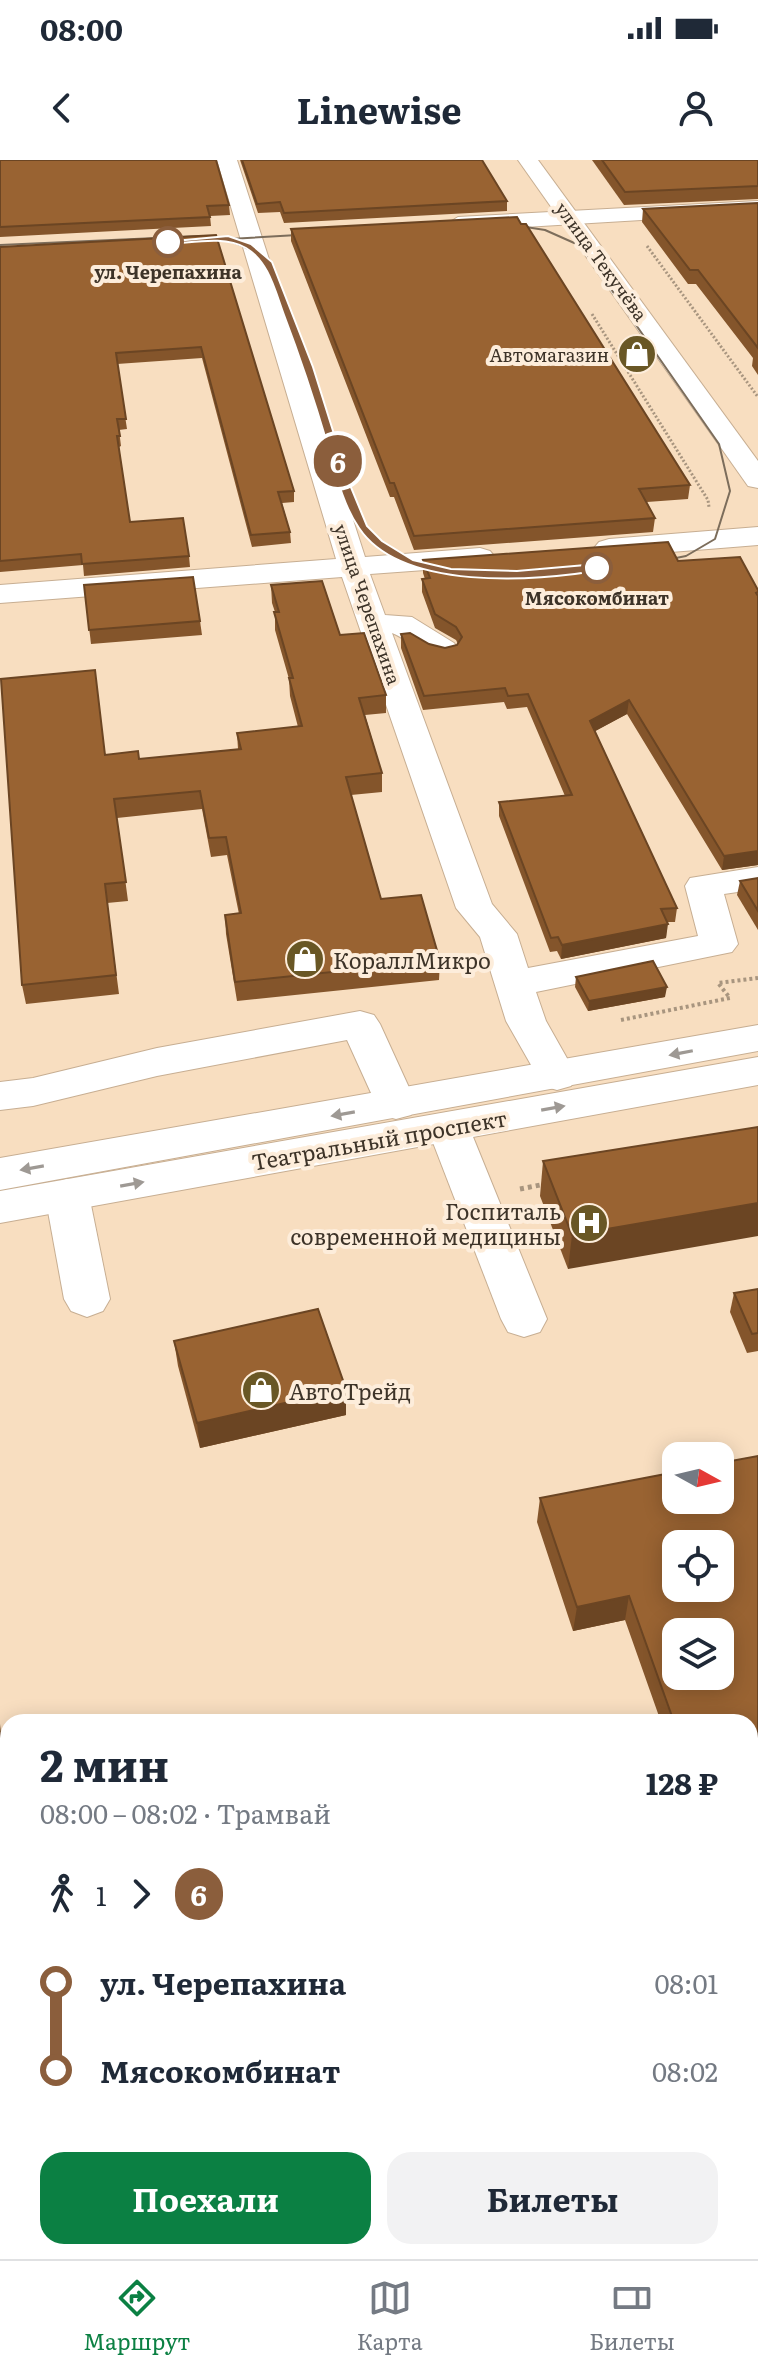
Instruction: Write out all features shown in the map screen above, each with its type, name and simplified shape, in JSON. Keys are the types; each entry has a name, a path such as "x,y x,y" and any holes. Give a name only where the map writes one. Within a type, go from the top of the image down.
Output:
{"street":[{"name":"улица Черепахина","path":"227,160 260,235 353,567 475,908 498,934 526,1021 557,1076"},
{"name":"улица Текучёва","path":"528,160 758,480"},
{"path":"431,225 758,207"},
{"path":"225,237 260,235"},
{"path":"584,550 758,536"},
{"path":"0,594 505,555"},
{"path":"374,624 401,624 443,650"},
{"path":"512,984 719,944 703,886 758,878"},
{"path":"0,1096 33,1092 157,1062 360,1024 396,1105"},
{"name":"Театральный проспект","path":"0,1174 758,1038"},
{"name":"Театральный проспект","path":"0,1207 758,1071"},
{"path":"448,1127 524,1319"},
{"path":"67,1195 87,1299"}],"path":[{"path":"624,215 758,397"},
{"path":"592,314 708,500 715,539"},
{"path":"730,998 718,983 758,978"},
{"path":"475,1197 554,1182"}],"building":[{"path":"0,160 216,160 229,205 207,206 210,217 0,227"},
{"path":"242,160 482,160 507,201 284,213 280,202 257,204"},
{"path":"602,160 758,160 758,186 625,192"},
{"path":"758,203 758,348 698,270 690,270 643,209"},
{"path":"517,217 521,224 526,224 690,485 639,489 655,518 414,536 394,483 390,483 291,229"},
{"path":"216,235 294,491 278,492 290,532 251,535 201,347 116,353 126,419 117,419 120,436 117,436 130,522 183,518 189,556 82,564 81,554 0,561 0,247"},
{"path":"668,542 678,561 740,557 758,590 758,851 724,856 629,700 590,721 677,908 661,909 668,924 562,945 558,937 551,938 499,802 572,795 528,694 508,696 505,688 424,696 401,634 410,633 429,644 445,648 457,645 462,637 456,627 435,614 422,579 430,578 423,560"},
{"path":"193,577 200,621 89,630 84,585"},
{"path":"322,581 340,635 364,633 386,695 359,698 382,773 346,777 381,899 421,895 440,961 235,982 225,915 241,913 226,837 209,838 200,791 114,799 126,882 105,884 116,975 22,985 1,679 95,670 105,755 138,751 139,759 241,749 237,733 302,726 289,678 293,678 274,612 279,612 271,585"},
{"path":"758,878 758,911 740,881"},
{"path":"653,961 667,987 589,1001 576,977"},
{"path":"758,1127 758,1203 572,1235 543,1161"},
{"path":"758,1289 758,1333 752,1334 734,1293"},
{"name":"АвтоТрейд","path":"318,1309 346,1389 197,1423 174,1341"},
{"path":"758,1456 758,1714 671,1714 663,1690 734,1690 734,1618 662,1618 662,1688 629,1596 577,1607 540,1498 662,1475 662,1514 734,1514 734,1460"}],"tram line":[{"path":"506,224 545,230 581,246 719,444 730,491 715,539 686,556 656,562"},
{"path":"224,239 315,234"},
{"path":"0,245 201,236 224,239"},
{"path":"195,241 224,239"},
{"path":"224,239 252,251 275,274 345,485 363,527 378,544 409,562 444,571"},
{"name":"6","path":"168,242 228,239 248,246 268,262 308,367 345,485 363,527 378,544 409,562 451,572 517,574 597,568"}],"place":[{"name":"ул. Черепахина","path":"168,242"},
{"name":"Автомагазин","path":"637,354"},
{"name":"Мясокомбинат","path":"597,568"},
{"name":"КораллМикро","path":"305,959"},
{"name":"Госпиталь современной медицины","path":"589,1223"},
{"name":"АвтоТрейд","path":"261,1390"}]}
